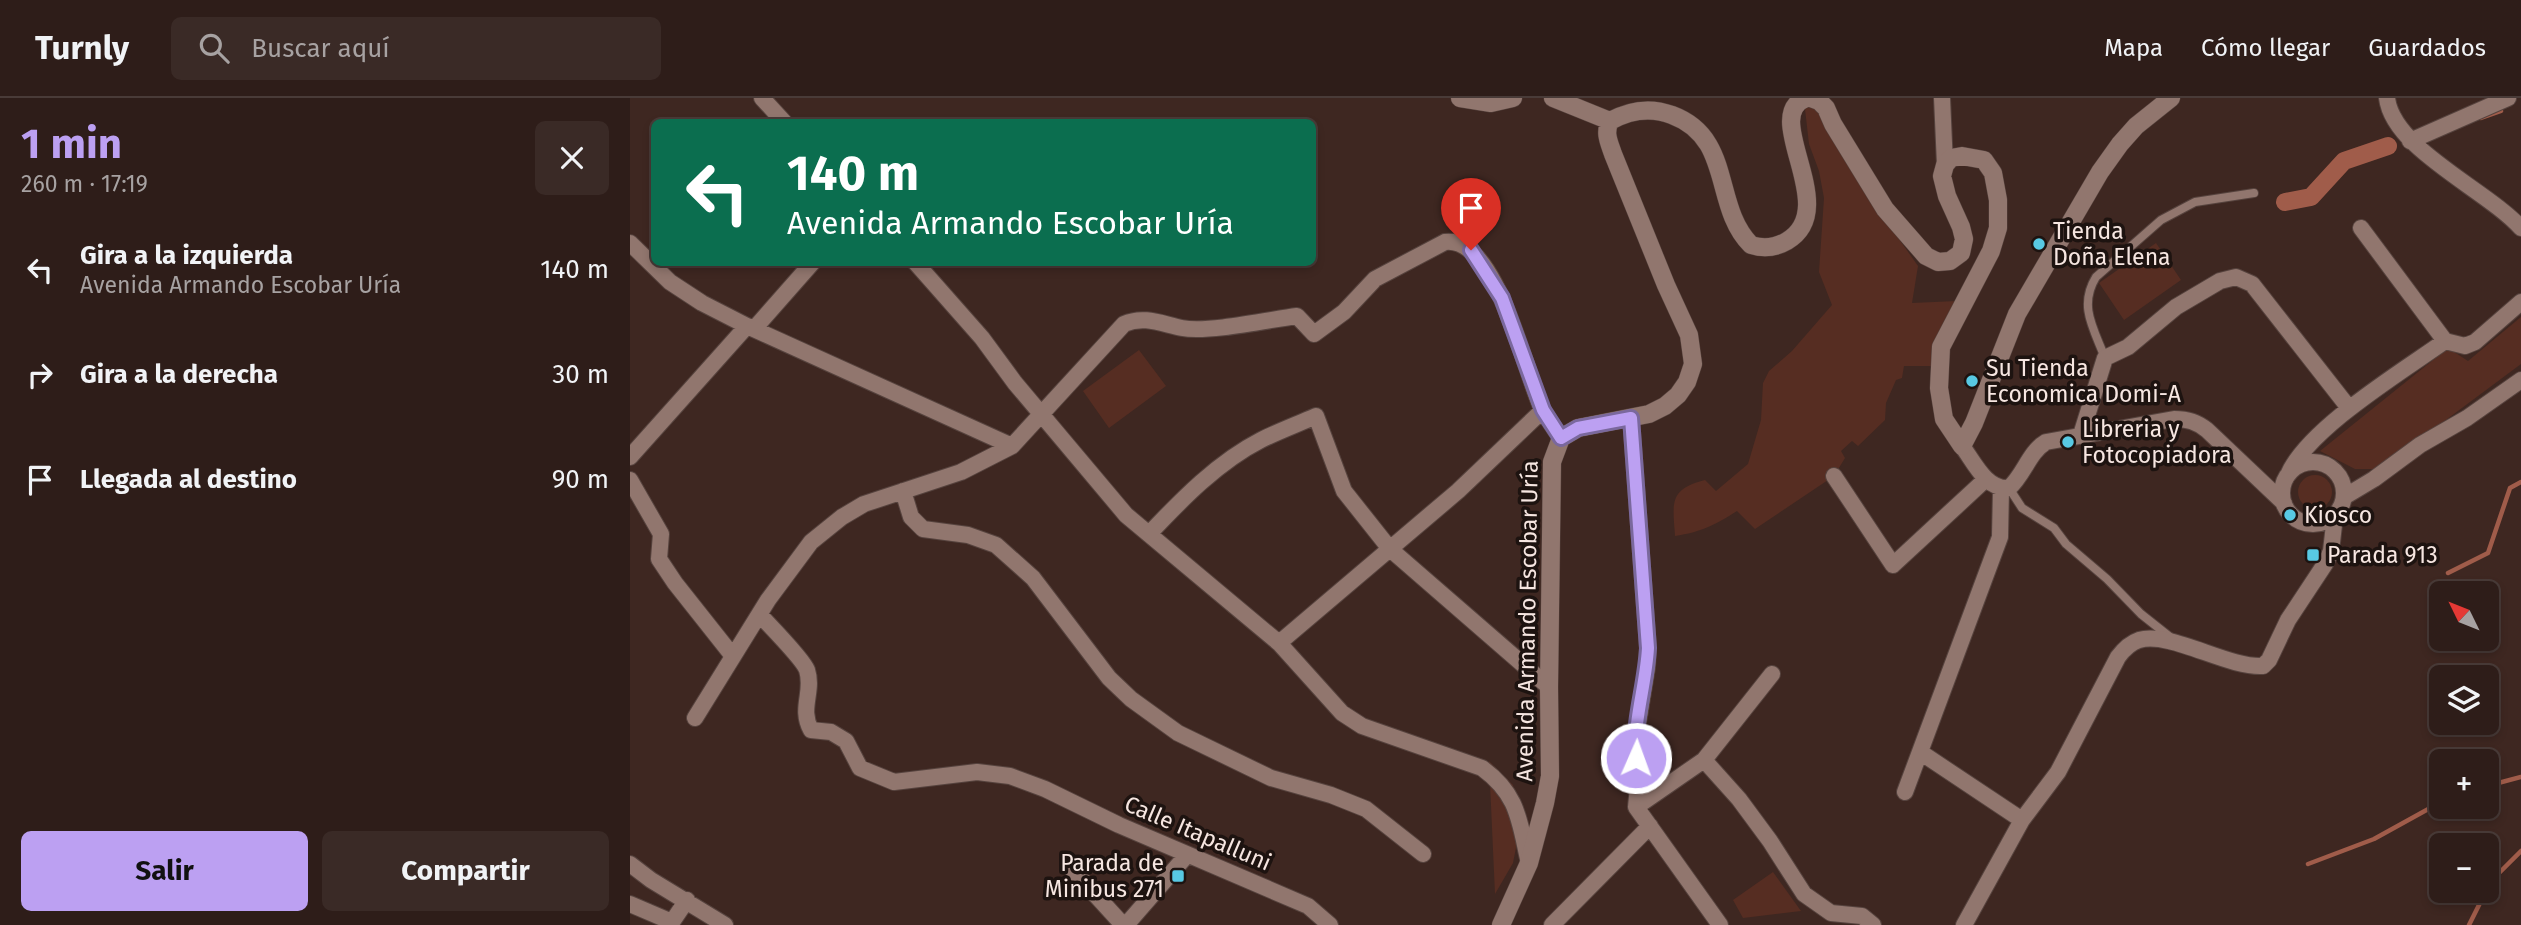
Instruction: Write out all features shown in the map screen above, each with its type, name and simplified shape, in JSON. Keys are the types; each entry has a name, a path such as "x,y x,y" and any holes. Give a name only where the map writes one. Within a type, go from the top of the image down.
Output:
{"street":[{"path":"762,98 781,119"},
{"path":"1460,98 1491,103 1513,98"},
{"path":"1553,98 1610,121 1625,113 1660,110 1686,120 1707,140 1722,175 1736,227 1751,245 1774,247 1790,240 1802,227 1807,205 1807,186 1794,144 1791,122 1793,107 1798,101 1809,98 1819,101 1826,108 1885,209 1926,256 1938,262 1950,261 1961,253 1964,239 1942,176 1945,165 1942,98"},
{"path":"1962,446 1974,423 2017,314 2100,172 2136,126 2171,98"},
{"path":"2386,98 2392,117 2410,141 2521,228"},
{"path":"2410,141 2508,98"},
{"name":"Avenida Armando Escobar Uría","path":"1501,925 1529,863 1550,776 1552,462 1561,438 1578,428 1649,414 1678,395 1687,382 1693,364 1689,335 1607,137 1610,121"},
{"path":"1945,165 1951,158 1962,156 1984,160 1993,173 1998,200 1998,228 1991,251 1941,347 1939,388 1944,418 1986,479 1993,486 2005,489 2018,480 2040,445 2046,442 2186,419 2207,430 2331,551"},
{"path":"2361,228 2445,341 2465,346 2475,342 2521,302"},
{"path":"695,718 768,600 811,542 842,517 864,504 961,472 1012,446 1124,324 1134,319 1185,329 1297,316 1314,334 1344,312 1375,279 1445,242 1454,240 1471,250 1502,298 1543,410 1561,438"},
{"path":"630,243 651,263"},
{"path":"654,266 670,282 702,303 1012,446"},
{"path":"630,470 630,459 809,266"},
{"path":"919,266 982,338 1126,515 1279,643 1342,713 1362,726 1482,768 1499,781 1509,794 1518,815 1529,863"},
{"path":"2081,435 2105,358 2128,347 2176,307 2220,281 2236,277 2252,284 2349,408"},
{"path":"2284,503 2286,479 2349,408 2445,341"},
{"path":"2344,497 2521,380"},
{"path":"1279,643 1458,491 1543,410"},
{"path":"1149,534 1176,505 1217,469 1259,441 1316,416 1344,491 1390,550 1549,687"},
{"path":"1631,418 1648,648 1635,741 1640,766 1636,807 1720,925"},
{"path":"1964,925 2022,820 2058,772 2118,657 2127,646 2137,640 2149,638 2246,665 2263,666 2269,660 2288,620 2331,551 2335,516 2344,497 2344,487 2335,470 2302,458"},
{"path":"2254,475 2286,479"},
{"path":"1834,476 1893,565 1986,479"},
{"path":"2340,477 2374,479"},
{"path":"630,480 662,534 659,559 732,655"},
{"path":"1905,792 2000,537 2005,489"},
{"path":"903,491 911,517 923,529 968,535 996,545 1033,578 1109,678 1131,699 1178,733 1271,778 1331,795 1366,809 1423,855"},
{"path":"2306,524 2316,524 2335,516"},
{"name":"Calle Itapalluni","path":"760,615 807,668 809,687 804,718 811,730 831,732 846,741 860,768 894,782 976,772 1010,776 1308,906 1330,925"},
{"path":"1636,807 1704,760 1772,674"},
{"path":"1920,752 2022,820"},
{"path":"1704,760 1747,810 1804,894 1831,914 1862,916 1873,925"},
{"path":"1552,925 1650,826"},
{"path":"1072,869 1124,925 1187,855"},
{"path":"630,864 651,880 725,925"},
{"path":"630,904 672,922 687,900"}],"lane":[{"path":"2105,358 2089,316 2086,300 2096,277 2161,220 2195,202 2254,192"},
{"path":"2005,489 2022,508 2054,528 2066,544 2177,644"}],"shaded area":[{"path":"1810,105 1817,108 1856,178 1918,266 1912,303 1957,301 1933,366 1904,366 1902,378 1896,380 1886,403 1885,420 1858,446 1852,441 1841,451 1845,458 1834,476 1755,529 1737,511 1708,527 1675,536 1674,507 1679,493 1684,488 1705,480 1716,491 1748,464 1761,420 1763,383 1769,371 1792,351 1832,305 1819,272 1824,198 1819,171 1809,144 1805,109"},
{"path":"2156,243 2181,280 2124,320 2099,283"},
{"path":"2521,317 2521,364 2380,469 2355,469 2320,451 2448,348 2468,361"},
{"path":"1139,350 1166,386 1109,428 1083,391"},
{"path":"2315,475 2327,480 2332,492 2327,504 2315,509 2303,504 2298,492 2303,480"},
{"path":"1489,761 1513,785 1521,822 1513,863 1495,894"},
{"path":"1773,872 1801,911 1743,918 1733,900"}],"waterway":[{"path":"2481,118 2501,111"},
{"path":"2285,202 2311,197 2344,161 2388,146"},
{"path":"2448,573 2488,553 2510,488 2521,482"},
{"path":"2499,783 2521,777"},
{"path":"2308,864 2374,839 2429,809"},
{"path":"2499,873 2521,851"},
{"path":"2469,925 2480,903"}],"place":[{"name":"Tienda Doña Elena","path":"2039,244"},
{"name":"Su Tienda Economica Domi-A","path":"1972,381"},
{"name":"Libreria y Fotocopiadora","path":"2068,442"},
{"name":"Kiosco","path":"2290,515"},
{"name":"Parada 913","path":"2313,555"},
{"name":"Parada de Minibus 271","path":"1178,876"}],"route":[{"path":"1471,250 1502,298 1543,410 1561,438 1578,428 1631,418 1648,648 1635,741 1636,758"}]}
